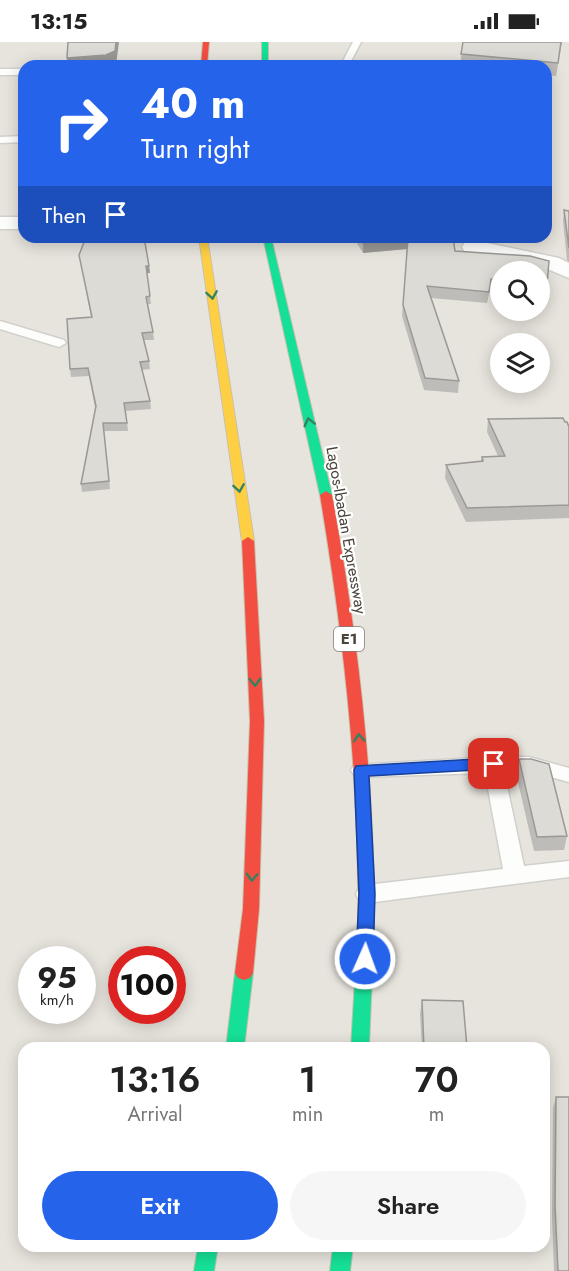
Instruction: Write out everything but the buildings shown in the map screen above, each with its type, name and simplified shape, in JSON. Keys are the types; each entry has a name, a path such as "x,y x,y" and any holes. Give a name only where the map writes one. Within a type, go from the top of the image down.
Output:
{"highway":[{"path":"204,60 206,42"},
{"path":"265,42 265,60"},
{"path":"204,243 250,556 256,709 251,909 236,1042"},
{"name":"Lagos-Ibadan Expressway","path":"268,243 276,285 322,474 353,662 367,894 360,1042"},
{"path":"204,1271 207,1252"},
{"path":"340,1271 342,1252"}],"street":[{"path":"0,223 18,223"},
{"path":"473,247 551,263 569,271"}],"lane":[{"path":"348,60 357,42"},
{"path":"0,72 18,72"},
{"path":"0,140 18,140"},
{"path":"0,325 58,343"},
{"path":"494,764 515,876"},
{"path":"361,770 529,764 569,775"},
{"path":"367,894 569,869"}],"shaded area":[{"path":"0,42 569,42 569,1271 0,1271"}],"traffic: fast":[{"path":"265,42 265,60"},
{"path":"268,243 326,495"},
{"path":"360,1042 366,927"},
{"path":"236,1042 244,973"},
{"path":"204,1271 207,1252"},
{"path":"340,1271 342,1252"}],"traffic: slow":[{"path":"204,243 248,541"}],"traffic: jam":[{"path":"204,60 206,42"},
{"path":"326,495 344,602 357,710 365,818 366,927"},
{"path":"244,973 251,909 257,721 248,541"}],"route":[{"path":"365,959 367,894 361,770 494,764"}]}
